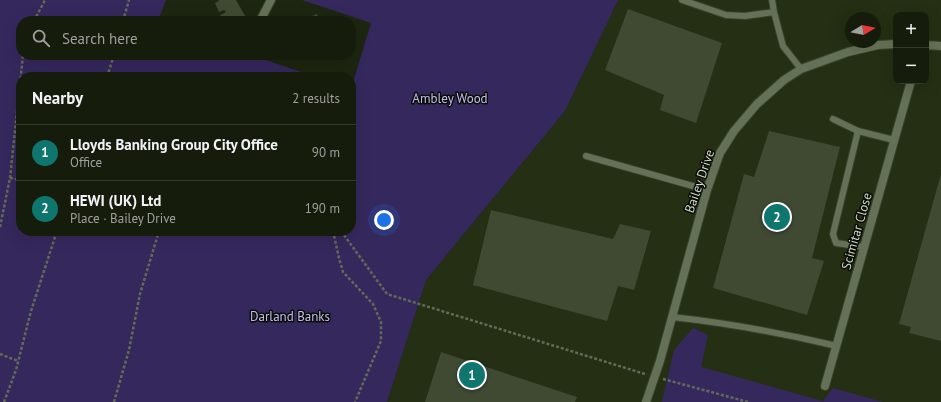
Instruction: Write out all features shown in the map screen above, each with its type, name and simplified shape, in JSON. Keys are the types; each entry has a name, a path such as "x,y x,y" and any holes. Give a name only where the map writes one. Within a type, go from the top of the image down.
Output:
{"street":[{"path":"263,16 271,0"},
{"name":"Bailey Drive","path":"646,402 660,361 707,190 720,153 734,131 757,104 784,80 801,69 848,52 878,45 893,44"},
{"path":"929,44 941,46"},
{"name":"Scimitar Close","path":"825,386 910,84"}],"lane":[{"path":"682,0 726,15 746,16 774,12"},
{"path":"772,0 783,46 801,69"},
{"path":"833,119 858,131 894,140"},
{"path":"858,131 833,234 836,243 864,247"},
{"path":"586,156 707,190"},
{"path":"672,317 716,322 799,337 836,346"}],"path":[{"path":"37,16 45,0"},
{"path":"124,16 129,0"},
{"path":"21,72 22,60"},
{"path":"109,72 113,60"},
{"path":"0,227 10,178 16,121"},
{"path":"10,178 16,179"},
{"path":"4,402 18,361 30,311 55,236"},
{"path":"114,402 129,350 140,294 157,236"},
{"path":"334,236 344,272 373,304 381,322 381,340 355,402"},
{"path":"346,236 387,294 654,376 748,402"},
{"path":"0,354 18,361"}],"shaded area":[{"path":"617,0 941,0 941,402 387,402 426,280 565,111"}],"green space":[{"name":"Ambley Wood","path":"0,0 166,0 160,16 16,16 16,60 266,60 301,72 16,72 16,236 356,236 356,72 371,23 356,18 356,16 350,16 302,0 618,0 565,111 426,280 387,402 0,402"},
{"path":"693,328 708,335 701,367 823,401 833,388 883,402 662,402 674,350"}],"building":[{"path":"218,0 236,0 245,16 221,16 226,12 224,10 219,12 215,3 219,1"},
{"path":"628,9 722,43 696,123 660,110 664,95 605,70"},
{"path":"769,131 840,147 812,258 824,261 807,315 713,288 744,174 754,177"},
{"path":"941,174 941,341 909,333 911,327 899,324"},
{"path":"491,210 613,239 620,224 651,231 634,290 618,286 607,321 473,285"},
{"path":"441,352 577,397 575,402 425,402"}],"place":[{"name":"HEWI (UK) Ltd","path":"777,217"},
{"name":"Lloyds Banking Group City Office","path":"472,375"}],"park label":[{"name":"Darland Banks","path":"290,316"}]}
